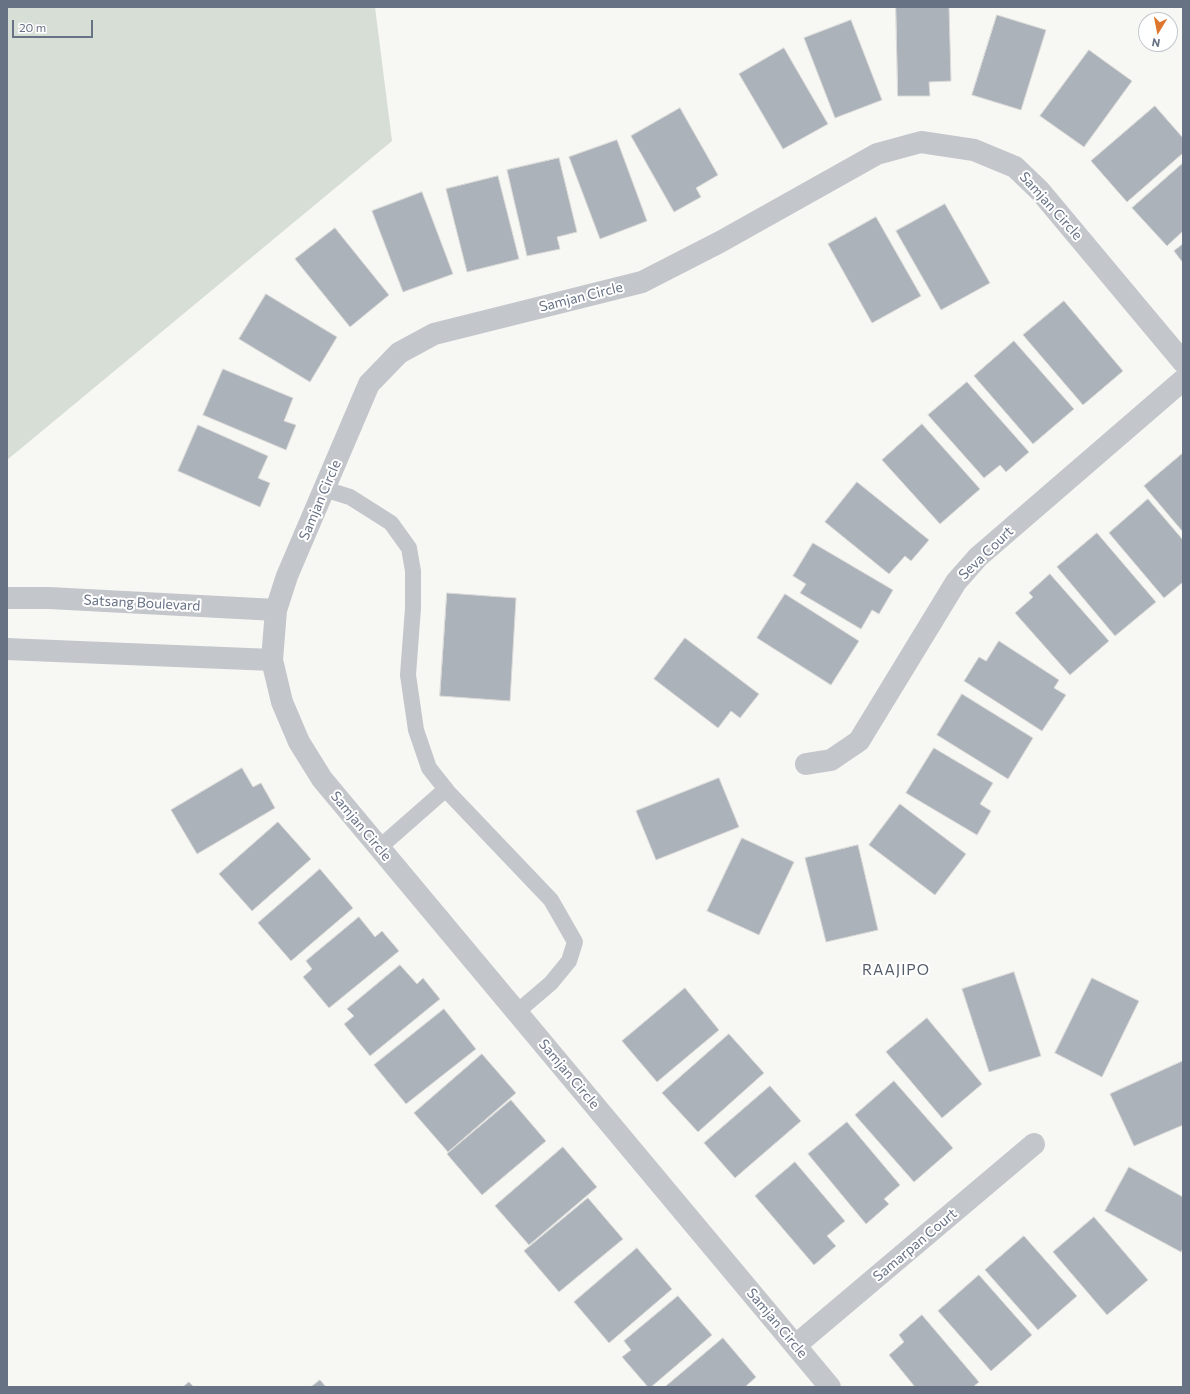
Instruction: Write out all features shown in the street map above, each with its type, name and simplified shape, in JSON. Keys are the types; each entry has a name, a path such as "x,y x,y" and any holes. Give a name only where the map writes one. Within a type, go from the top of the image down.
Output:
{"street":[{"name":"Samjan Circle","path":"830,1387 322,779 299,742 282,702 272,660 276,610 287,576 369,384 399,353 434,334 642,282 720,242 877,154 921,142 974,150 1015,167 1040,191 1183,362"},
{"name":"Seva Court","path":"806,764 831,760 859,741 956,582 978,557 1183,380"},
{"name":"Satsang Boulevard","path":"7,598 49,598 276,610"},
{"path":"7,649 272,660"},
{"name":"Samarpan Court","path":"796,1346 1034,1144"}],"lane":[{"path":"324,489 350,497 391,523 409,548 413,571 413,601 408,675 419,736 429,768 446,789 551,900 575,942 569,961 551,983 518,1012"},
{"path":"380,847 446,789"}],"shaded area":[{"path":"7,7 375,7 392,141 7,460"}],"building":[{"path":"896,7 949,7 951,81 929,82 930,96 898,96"},
{"path":"997,15 1046,30 1021,110 972,95"},
{"path":"851,20 882,100 835,118 804,38"},
{"path":"784,48 828,124 783,149 739,74"},
{"path":"1089,50 1132,81 1084,147 1040,116"},
{"path":"1155,106 1183,138 1183,153 1127,202 1091,161"},
{"path":"680,108 718,175 696,188 701,197 674,212 631,136"},
{"path":"617,140 647,221 600,239 569,157"},
{"path":"559,158 577,232 557,237 560,249 527,256 507,170"},
{"path":"1183,163 1183,231 1167,246 1132,208"},
{"path":"498,176 519,259 467,272 446,189"},
{"path":"422,192 453,274 403,292 372,211"},
{"path":"945,204 990,283 941,310 896,231"},
{"path":"876,217 921,296 872,323 828,244"},
{"path":"335,228 389,295 350,327 295,259"},
{"path":"1183,244 1183,263 1174,251"},
{"path":"266,294 337,337 310,382 239,339"},
{"path":"1064,301 1123,371 1083,405 1023,335"},
{"path":"1014,341 1074,409 1033,444 974,376"},
{"path":"223,369 293,398 284,421 296,425 286,450 203,415"},
{"path":"967,382 1029,452 1006,472 1000,465 984,478 928,415"},
{"path":"922,424 980,489 940,524 882,460"},
{"path":"198,425 268,456 258,478 270,483 260,507 178,471"},
{"path":"1183,453 1183,532 1144,486"},
{"path":"857,482 929,540 911,561 905,556 889,574 825,522"},
{"path":"1148,499 1183,540 1183,582 1164,598 1109,533"},
{"path":"1097,533 1156,602 1115,636 1057,567"},
{"path":"813,543 893,590 879,614 872,610 861,629 800,593 806,584 793,576"},
{"path":"1050,574 1109,641 1070,675 1015,613 1033,597 1029,593"},
{"path":"447,593 516,598 510,701 440,696"},
{"path":"785,594 859,641 831,685 757,638"},
{"path":"685,638 759,694 740,718 731,711 718,728 654,679"},
{"path":"999,641 1059,680 1054,688 1066,695 1042,731 964,681 979,657 986,661"},
{"path":"962,694 1033,738 1008,779 937,735"},
{"path":"934,748 993,783 980,804 991,811 977,835 906,793"},
{"path":"242,768 253,787 261,783 275,808 197,854 171,810"},
{"path":"719,778 739,827 656,860 636,811"},
{"path":"900,804 966,854 935,895 869,845"},
{"path":"278,822 311,859 252,911 219,874"},
{"path":"742,838 794,862 759,935 707,911"},
{"path":"858,845 878,930 826,942 805,858"},
{"path":"320,869 353,908 291,961 258,923"},
{"path":"359,917 375,937 382,931 399,951 329,1008 303,977 312,969 306,961"},
{"path":"400,965 417,984 423,978 440,999 370,1056 344,1024 354,1016 347,1009"},
{"path":"1014,972 1041,1056 989,1072 962,989"},
{"path":"1092,978 1139,1001 1102,1077 1055,1053"},
{"path":"685,988 719,1030 657,1082 622,1041"},
{"path":"444,1009 476,1049 406,1104 374,1065"},
{"path":"927,1018 982,1084 942,1118 886,1052"},
{"path":"729,1034 764,1073 698,1132 662,1093"},
{"path":"482,1054 516,1093 448,1152 414,1113"},
{"path":"1183,1061 1183,1125 1134,1146 1110,1094"},
{"path":"894,1081 953,1148 914,1182 855,1115"},
{"path":"770,1086 801,1121 735,1178 704,1143"},
{"path":"511,1100 546,1141 482,1195 447,1154"},
{"path":"847,1122 900,1185 884,1199 889,1204 866,1224 808,1154"},
{"path":"563,1147 597,1187 529,1245 495,1206"},
{"path":"795,1162 845,1221 827,1236 836,1246 814,1265 755,1196"},
{"path":"1129,1167 1183,1197 1183,1248 1181,1252 1105,1211"},
{"path":"588,1198 623,1239 559,1292 524,1251"},
{"path":"1094,1217 1148,1280 1107,1315 1053,1252"},
{"path":"1024,1236 1077,1296 1038,1330 985,1270"},
{"path":"637,1248 672,1289 609,1343 574,1302"},
{"path":"979,1275 1032,1335 991,1371 938,1311"},
{"path":"678,1296 712,1335 651,1387 648,1387 622,1357 631,1350 624,1341"},
{"path":"922,1315 979,1382 973,1387 915,1387 889,1355 904,1342 899,1335"},
{"path":"723,1338 756,1377 745,1387 665,1387"},
{"path":"320,1380 326,1387 311,1387"},
{"path":"189,1382 194,1387 183,1387"}],"district":[{"name":"RAAJIPO","path":"896,970"}]}
